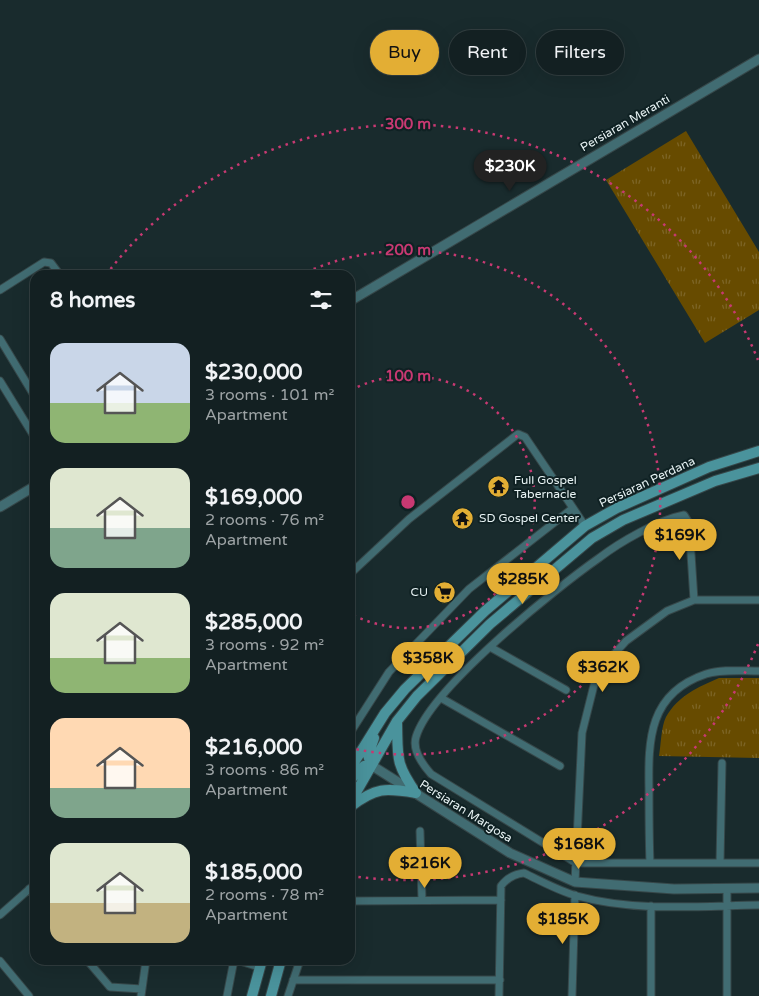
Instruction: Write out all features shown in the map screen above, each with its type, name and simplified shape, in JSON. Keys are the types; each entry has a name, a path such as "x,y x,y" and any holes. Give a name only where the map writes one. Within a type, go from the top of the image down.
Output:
{"main road":[{"name":"Persiaran Perdana","path":"355,761 385,714 405,689 485,611 585,526 617,508 702,470 759,451"},
{"name":"Persiaran Perdana","path":"355,794 397,722 434,678 490,624 592,538 623,520 705,485 759,468"},
{"path":"355,775 364,766 371,765 368,759 369,750 385,714"},
{"path":"397,722 398,762 403,774 416,793"},
{"path":"355,803 374,790 385,788 416,793"},
{"path":"252,996 261,965"},
{"path":"271,996 280,965"}],"street":[{"name":"Persiaran Meranti","path":"355,298 759,59"},
{"path":"31,270 44,262 51,263 56,270"},
{"path":"0,290 30,271"},
{"path":"0,339 30,389"},
{"path":"0,381 30,430"},
{"path":"355,569 409,519 518,434 525,437 585,526"},
{"path":"0,507 30,489"},
{"path":"355,725 389,672 469,589 573,508"},
{"path":"694,600 686,516 680,516 652,528 600,557 490,647 441,698 421,725 415,739 418,754 431,774 576,863 759,863"},
{"path":"575,882 582,733 595,682 609,659 626,641 667,611 694,600 759,600"},
{"path":"490,647 566,690"},
{"path":"650,863 649,741 656,715 666,700 688,682 707,674 759,671"},
{"path":"441,698 560,766"},
{"path":"720,863 722,764"},
{"name":"Persiaran Margosa","path":"371,765 510,853 575,882 674,888 759,888"},
{"path":"420,831 422,900"},
{"path":"499,996 501,886 511,876 524,873 575,895 651,906 759,905"},
{"path":"0,915 30,888"},
{"path":"727,888 728,996"},
{"path":"572,996 575,895"},
{"path":"355,901 501,900"},
{"path":"651,906 651,996"},
{"path":"0,961 29,996"},
{"path":"91,965 110,987 141,992 145,965"},
{"path":"227,996 234,965"},
{"path":"288,996 298,965"},
{"path":"292,980 500,980"}],"green space":[{"path":"686,131 759,252 759,310 705,343 606,180"},
{"path":"719,678 759,678 759,758 659,756 663,726 666,717 676,703 689,693"}],"place":[{"name":"Full Gospel Tabernacle","path":"498,487"},
{"name":"SD Gospel Center","path":"463,518"},
{"name":"CU","path":"444,592"}]}
